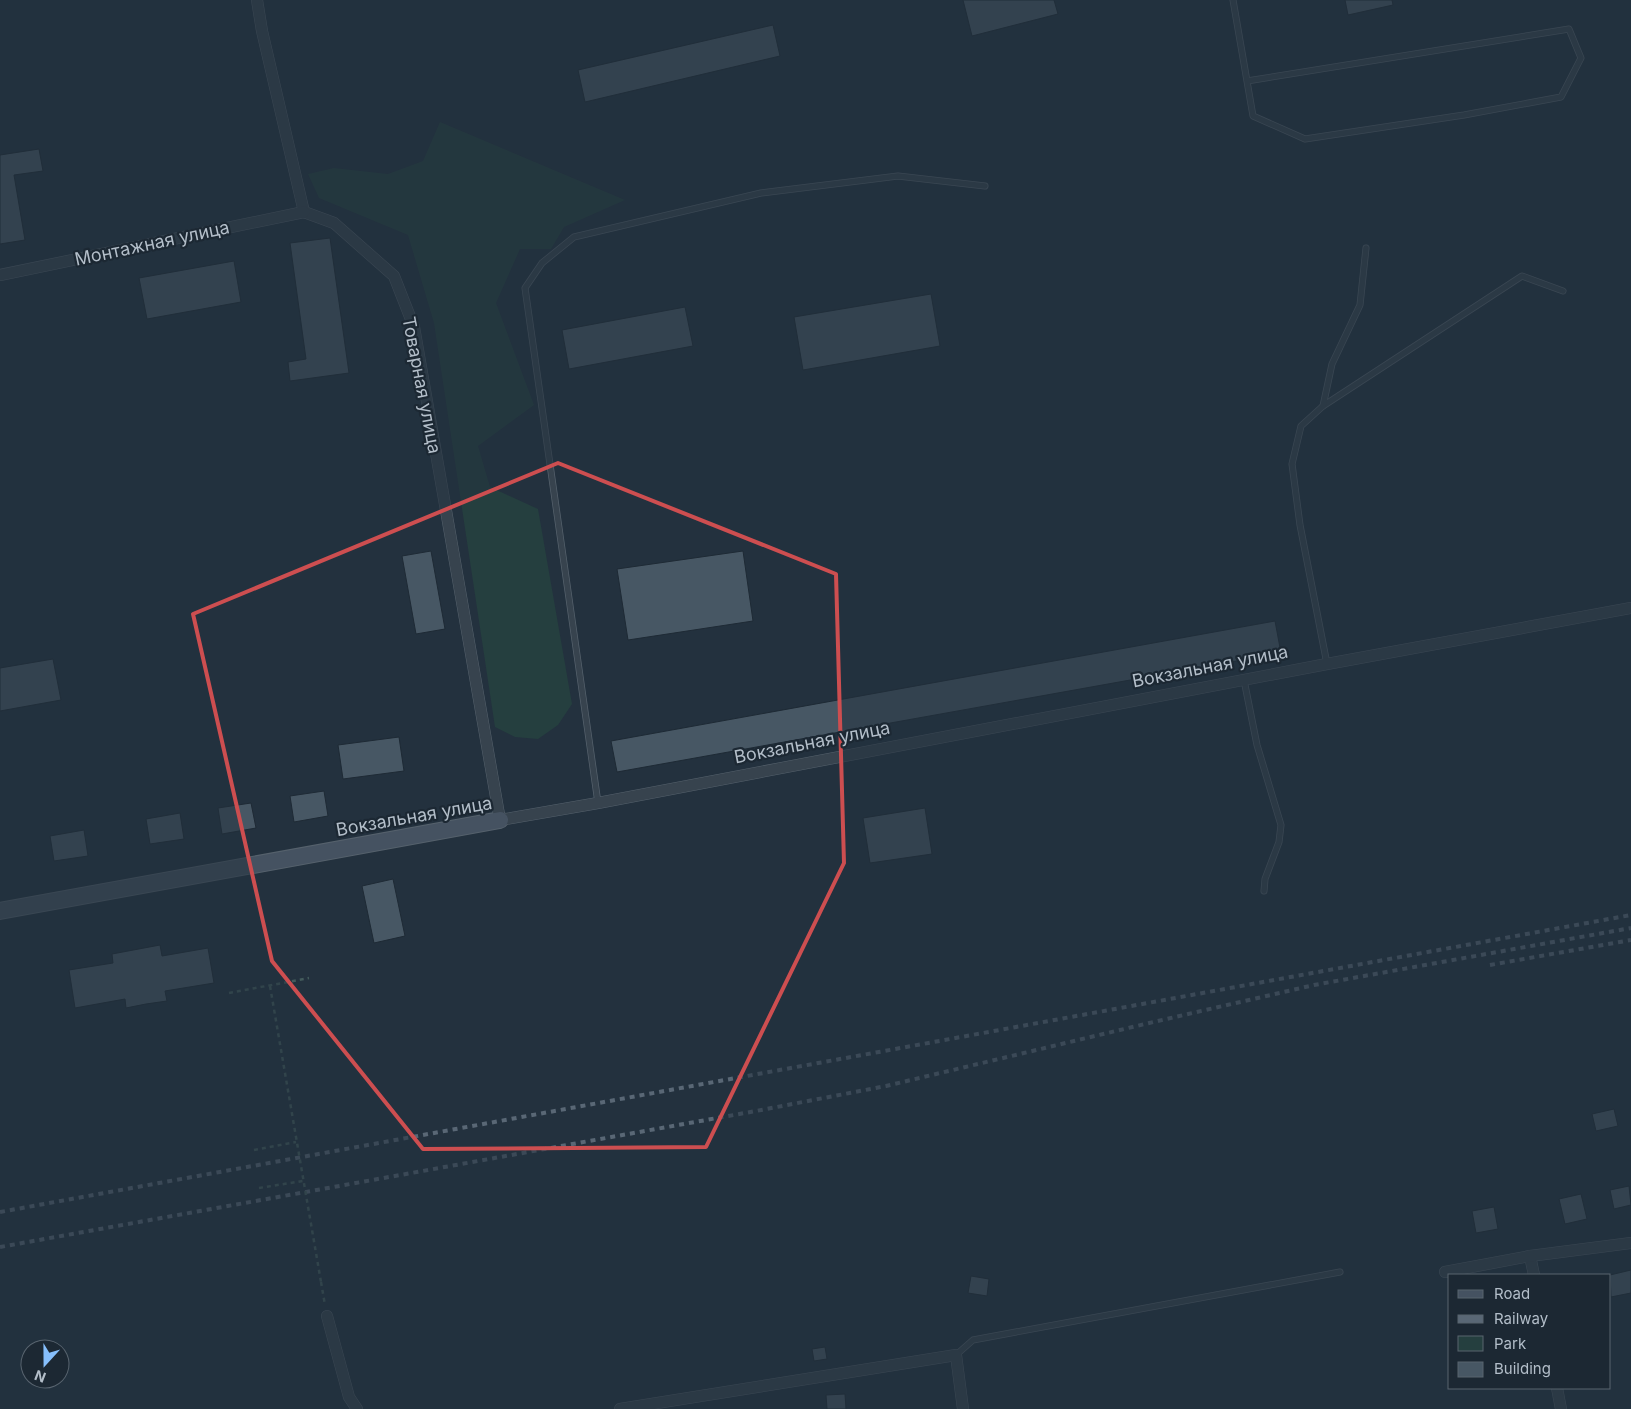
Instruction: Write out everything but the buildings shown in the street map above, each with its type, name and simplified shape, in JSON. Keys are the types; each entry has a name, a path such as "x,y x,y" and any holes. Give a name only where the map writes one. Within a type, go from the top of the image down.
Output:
{"street":[{"path":"258,0 262,30 304,212"},
{"name":"Монтажная улица","path":"0,275 304,212"},
{"name":"Товарная улица","path":"304,212 334,223 394,276 414,327 500,820"},
{"name":"Вокзальная улица","path":"0,911 598,803 1631,608"},
{"path":"1445,1272 1530,1256 1631,1243"},
{"path":"1530,1256 1534,1274"},
{"path":"327,1316 349,1397 357,1409"},
{"path":"620,1409 956,1355 963,1409"},
{"path":"1556,1389 1561,1409"}],"lane":[{"path":"1233,0 1253,116 1306,139 1464,115 1560,97 1581,58 1569,29 1247,81"},
{"path":"598,803 525,288 542,263 574,237 761,193 898,176 985,186"},
{"path":"1323,406 1332,364 1360,306 1366,248"},
{"path":"1327,664 1300,525 1292,464 1301,426 1323,406 1522,276 1563,291"},
{"path":"1244,680 1257,745 1281,825 1279,842 1265,879 1264,891"},
{"path":"956,1355 973,1340 1340,1272"}],"path":[{"path":"229,993 309,978"},
{"path":"270,986 327,1316"},
{"path":"254,1150 296,1142"},
{"path":"259,1188 303,1181"}],"highlighted area":[{"path":"558,463 836,574 844,863 706,1147 423,1149 272,961 193,614"}],"green space":[{"path":"440,122 625,200 564,227 551,249 520,249 496,303 534,405 478,446 490,487 538,509 572,704 558,725 538,739 515,737 495,727 434,323 408,235 319,198 308,174 334,168 388,174 423,161"}],"railway":[{"path":"0,1212 1631,915"},
{"path":"0,1247 886,1086 1314,985 1631,928"},
{"path":"1490,965 1631,940"}]}
